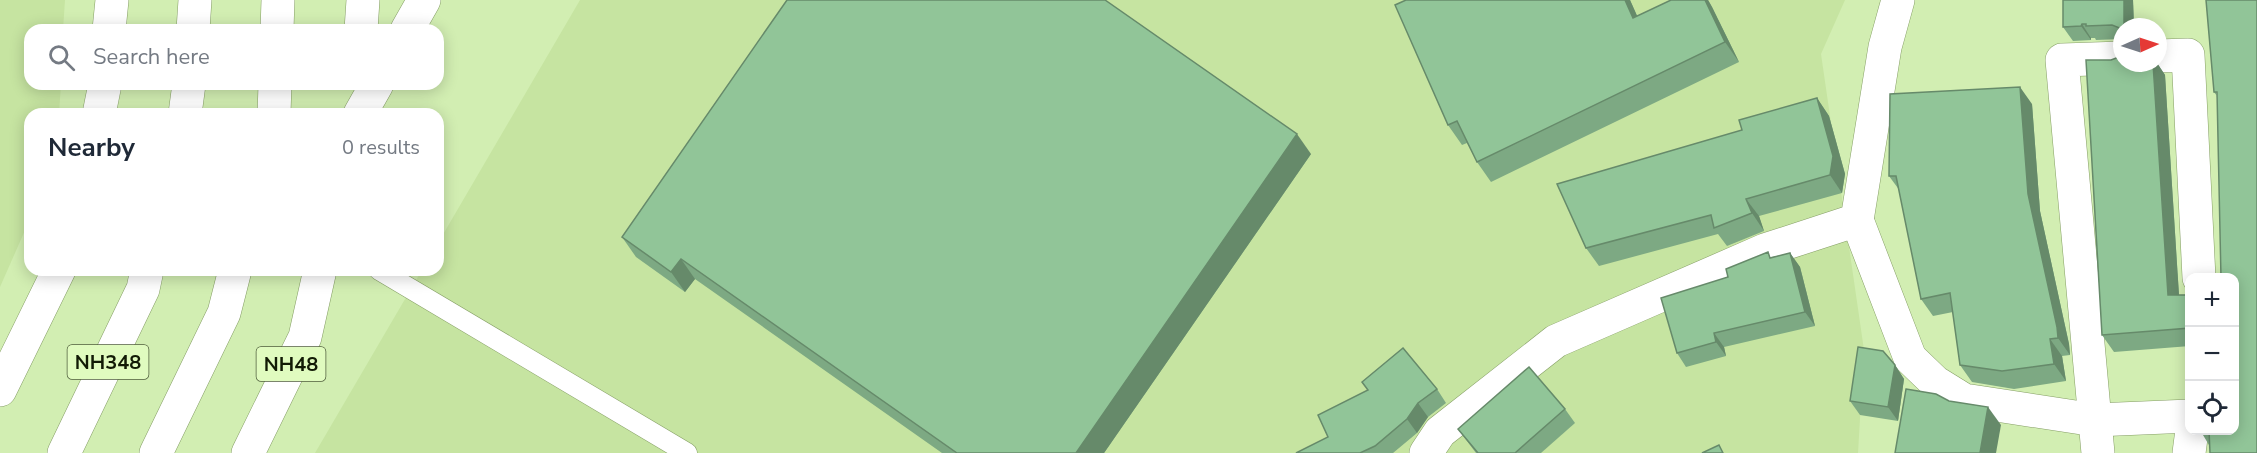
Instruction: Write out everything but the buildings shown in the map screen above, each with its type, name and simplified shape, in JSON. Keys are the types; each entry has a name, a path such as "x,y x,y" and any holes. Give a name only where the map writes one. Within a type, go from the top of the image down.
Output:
{"main road":[{"path":"110,24 112,0"},
{"path":"193,24 195,0"},
{"path":"277,24 278,0"},
{"path":"361,24 363,0"},
{"path":"410,24 424,0"},
{"path":"1898,0 1884,47 1857,220 1910,358 1935,382 1964,400 2095,420 2185,416"},
{"path":"2167,56 2188,55 2199,273"},
{"path":"2098,453 2062,60 2113,58"},
{"path":"100,108 104,90"},
{"path":"186,108 188,90"},
{"path":"274,108 275,90"},
{"path":"357,90 358,108"},
{"path":"362,108 373,90"},
{"path":"1426,453 1440,432 1556,341 1765,250 1857,220"},
{"path":"0,390 56,276"},
{"name":"NH348","path":"64,453 143,289 146,276"},
{"path":"156,453 224,313 233,276"},
{"name":"NH48","path":"248,453 304,337 319,276"},
{"path":"2189,453 2191,435"}],"lane":[{"path":"389,276 687,453"}],"shaded area":[{"path":"0,0 65,0 63,24 24,24 24,90 61,90 59,108 24,108 24,233 0,287"},
{"path":"580,0 1845,0 1821,54 1864,350 1858,453 315,453 418,276 444,276 444,233"}]}
